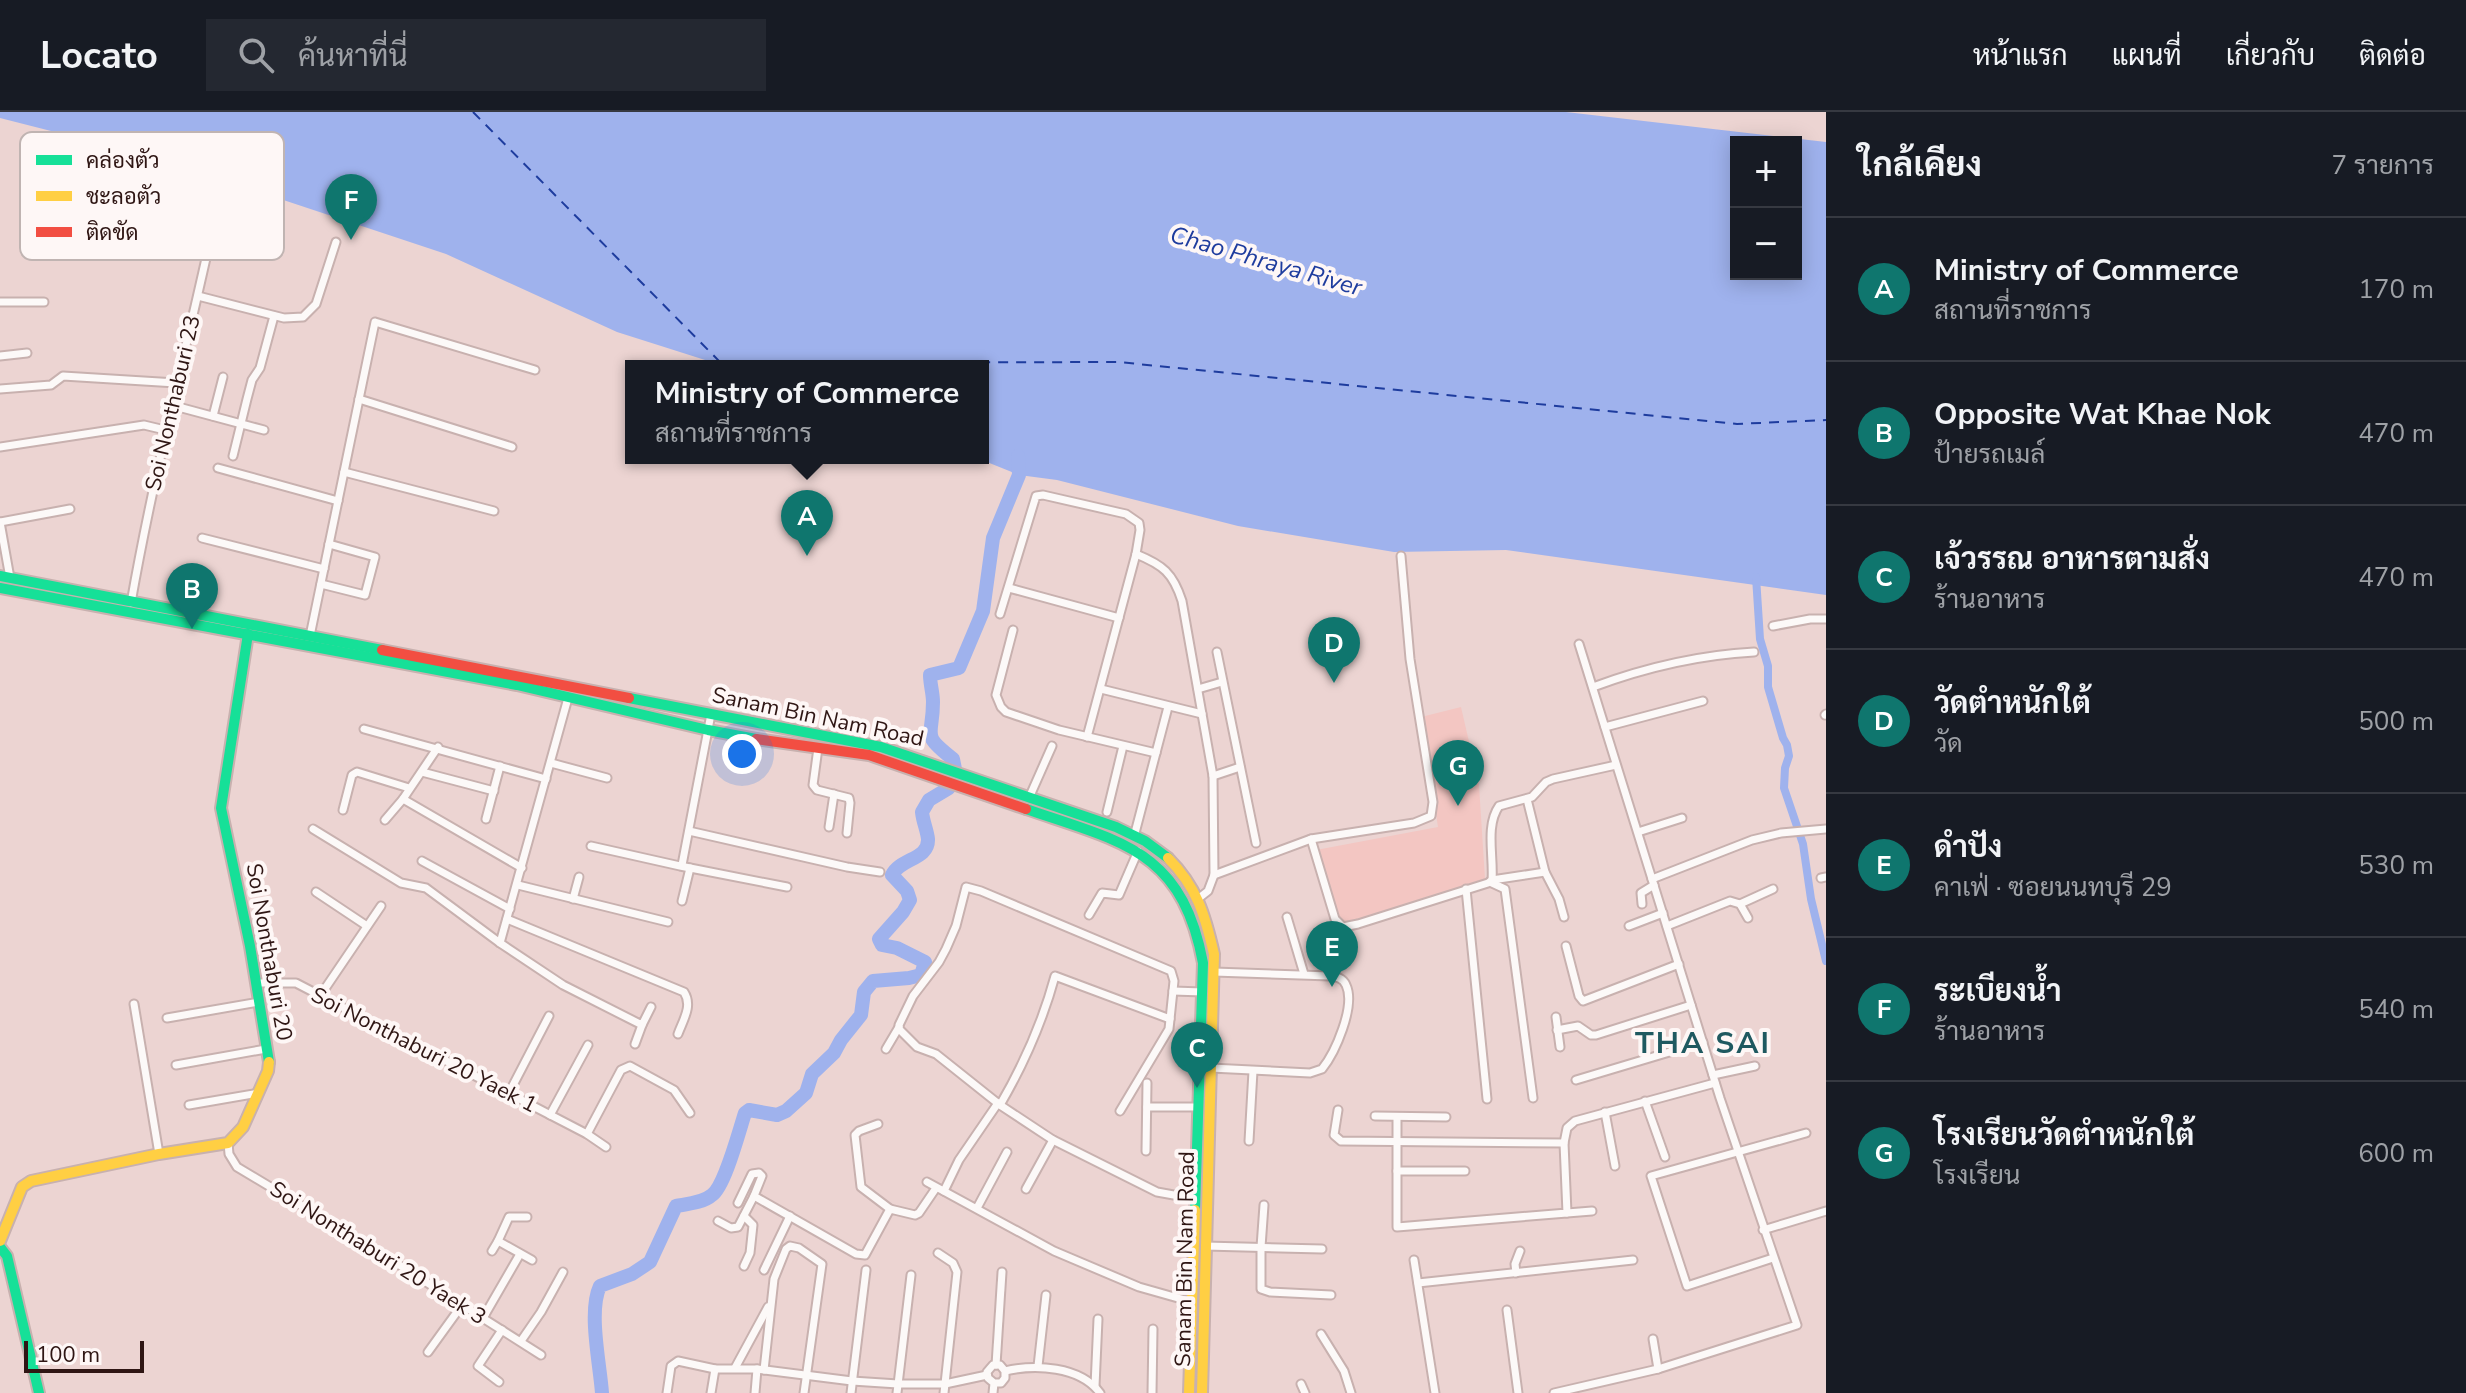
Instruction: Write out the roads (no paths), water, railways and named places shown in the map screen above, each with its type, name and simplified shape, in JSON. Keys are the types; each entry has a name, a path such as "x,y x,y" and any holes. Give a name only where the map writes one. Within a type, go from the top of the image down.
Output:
{"main road":[{"name":"Sanam Bin Nam Road","path":"5,577 248,634 517,685 708,730 869,755 944,780 966,782 1029,798 1135,833 1166,855 1184,875 1199,898 1212,937 1214,972 1202,1393"},
{"name":"Sanam Bin Nam Road","path":"0,588 310,636 881,747 948,769 966,782 1138,851 1162,869 1178,888 1190,912 1201,951 1203,992 1189,1393"},
{"name":"Soi Nonthaburi 20","path":"228,1143 243,1127 269,1066 256,983 221,808 248,634"},
{"path":"39,1393 7,1256 0,1244 22,1187 27,1183 159,1154 228,1143"}],"street":[{"path":"198,296 274,316 303,317 316,304 336,242"},
{"name":"Soi Nonthaburi 23","path":"130,606 165,430 206,260"},
{"path":"0,302 44,302"},
{"path":"233,456 274,316"},
{"path":"310,636 375,322 535,370"},
{"path":"0,356 27,353"},
{"path":"0,389 51,385 63,376 176,383"},
{"path":"213,416 223,377"},
{"path":"359,399 512,447"},
{"path":"171,405 264,430"},
{"path":"0,447 144,425 165,430"},
{"path":"218,468 338,501"},
{"path":"344,472 494,511"},
{"path":"1000,614 1034,498 1040,494 1126,514 1141,526 1087,737"},
{"path":"5,577 0,522 70,509"},
{"path":"202,538 324,569"},
{"path":"321,584 365,595 375,557 329,544"},
{"path":"1136,554 1171,575 1177,586 1198,689 1213,776 1214,875 1208,891 1199,898"},
{"path":"1214,875 1311,839 1421,822 1431,816 1433,811 1410,659 1401,556"},
{"path":"1009,588 1119,618"},
{"path":"1773,626 1826,619"},
{"path":"1013,630 996,695 1006,712 1087,737 1156,753"},
{"path":"1554,1393 1658,1369 1797,1325 1714,1079 1579,644"},
{"path":"1217,652 1256,843"},
{"path":"1593,687 1644,669 1709,656 1754,652"},
{"path":"1198,689 1222,682"},
{"path":"1101,689 1202,714"},
{"path":"500,943 568,698"},
{"path":"1605,727 1703,701"},
{"path":"1135,833 1168,707"},
{"path":"682,901 689,831 711,714"},
{"path":"364,729 546,779"},
{"path":"1029,798 1052,746"},
{"path":"1107,812 1123,746"},
{"path":"385,820 438,747"},
{"path":"818,748 813,785 817,790 849,798 847,833"},
{"path":"551,763 607,778"},
{"path":"1491,881 1494,813 1499,806 1527,799 1553,779 1616,765"},
{"path":"486,819 500,766"},
{"path":"1213,776 1240,767"},
{"path":"343,810 352,775 357,772 409,788"},
{"path":"422,772 494,791"},
{"path":"829,827 834,794"},
{"path":"403,799 522,868"},
{"path":"1527,799 1545,872 1564,917"},
{"path":"1638,832 1682,818"},
{"path":"313,829 401,883 426,888 563,985 642,1025"},
{"path":"1642,904 1641,893 1653,882 1752,840 1781,833 1826,829"},
{"path":"689,831 880,872"},
{"path":"1311,839 1335,919 1343,927 1491,881 1545,872"},
{"path":"591,846 787,887"},
{"path":"1089,915 1102,893 1119,895 1138,851"},
{"path":"422,861 510,909"},
{"path":"573,899 579,877"},
{"path":"1491,881 1505,889 1533,1098"},
{"path":"518,885 668,922"},
{"path":"886,1049 913,996 941,959 956,926 968,887 1167,968 1173,974 1169,1029 1120,1111"},
{"path":"1466,889 1487,1099"},
{"path":"1667,926 1730,901 1740,904 1773,889"},
{"path":"316,892 367,926"},
{"path":"1740,904 1748,918"},
{"path":"320,996 381,906"},
{"path":"1629,926 1663,913"},
{"path":"1287,917 1304,974"},
{"path":"507,919 684,992 688,997 688,1007 678,1034"},
{"path":"1566,946 1583,1001 1679,964"},
{"path":"1211,1068 1310,1073 1322,1069 1339,1041 1348,991 1343,981 1330,976 1214,972"},
{"path":"878,1124 855,1135 859,1184 864,1192 890,1209 915,1215 940,1190 999,1104 1027,1051 1055,976 1170,1019"},
{"name":"Soi Nonthaburi 20 Yaek 1","path":"256,983 296,983 587,1134 606,1147"},
{"path":"1173,991 1203,992"},
{"path":"167,1018 259,1002"},
{"path":"134,1004 159,1154"},
{"path":"1557,1030 1578,1026 1596,1035 1691,1005"},
{"path":"635,1044 651,1007"},
{"path":"509,1093 549,1016"},
{"path":"1556,1017 1560,1047"},
{"path":"899,1027 917,1047 936,1054 999,1104 1053,1140 1157,1192 1196,1199"},
{"path":"1576,1080 1703,1042"},
{"path":"550,1115 588,1045"},
{"path":"176,1065 266,1049"},
{"path":"587,1134 621,1070 630,1066 674,1090 690,1113"},
{"path":"1567,1213 1564,1143 1571,1123 1755,1066"},
{"path":"1249,1141 1253,1071"},
{"path":"1146,1151 1147,1083"},
{"path":"189,1105 259,1093"},
{"path":"1645,1101 1665,1157"},
{"path":"1147,1107 1199,1107"},
{"path":"1338,1110 1334,1135 1338,1140 1564,1143"},
{"path":"1605,1112 1615,1166"},
{"path":"1375,1116 1446,1117"},
{"path":"1397,1117 1397,1227 1592,1211"},
{"path":"1773,1258 1687,1286 1651,1176 1806,1133"},
{"path":"1026,1189 1053,1140"},
{"name":"Soi Nonthaburi 20 Yaek 3","path":"228,1143 229,1154 237,1167 541,1355"},
{"path":"977,1208 1007,1152"},
{"path":"1397,1171 1465,1171"},
{"path":"718,1221 734,1229 738,1227 762,1176 756,1172 752,1174 738,1203"},
{"path":"927,1182 1054,1251 1139,1287 1192,1302"},
{"path":"754,1196 856,1254 865,1255 890,1209"},
{"path":"1264,1205 1259,1285 1265,1292 1331,1295"},
{"path":"1763,1230 1826,1211"},
{"path":"744,1216 753,1225 750,1253 744,1266"},
{"path":"764,1270 790,1216"},
{"path":"492,1251 509,1217 527,1217"},
{"path":"498,1241 532,1260"},
{"path":"755,1393 774,1279 790,1246 799,1248 822,1264 804,1393"},
{"path":"1205,1246 1322,1249"},
{"path":"1516,1273 1515,1264 1520,1251"},
{"path":"938,1253 953,1263 957,1272 944,1389"},
{"path":"483,1318 520,1254"},
{"path":"1414,1260 1435,1393"},
{"path":"1418,1283 1633,1260"},
{"path":"851,1393 866,1270"},
{"path":"521,1341 563,1272"},
{"path":"996,1365 1002,1272"},
{"path":"898,1388 911,1275"},
{"path":"1038,1366 1046,1295"},
{"path":"735,1368 771,1303"},
{"path":"428,1352 462,1305"},
{"path":"1507,1310 1518,1393"},
{"path":"1097,1390 1098,1319"},
{"path":"1152,1393 1153,1329"},
{"path":"499,1382 478,1366 502,1330"},
{"path":"1321,1334 1344,1371 1351,1393"},
{"path":"1653,1339 1658,1369"},
{"path":"667,1393 671,1366 678,1361 715,1369 760,1369 898,1388 944,1389 987,1375 996,1365"},
{"path":"996,1365 1005,1371 1038,1366 1074,1375 1097,1390"},
{"path":"711,1393 715,1369"},
{"path":"987,1375 994,1383 1004,1381 1005,1371"},
{"path":"993,1393 994,1383"},
{"path":"1301,1384 1305,1393"}],"water":[{"name":"Chao Phraya River","path":"0,112 1566,112 1774,136 1730,136 1730,280 1802,280 1802,139 1826,142 1826,595 1506,550 1394,552 1238,526 1057,480 1019,475 989,463 989,360 705,360 617,332 446,254 284,200 284,132 55,132 0,118"}],"waterway":[{"path":"602,1393 595,1323 600,1286 632,1274 650,1262 676,1206 704,1200 717,1190 727,1170 745,1113 749,1110 777,1115 806,1093 812,1074 834,1053 861,1015 864,992 873,981 921,975 925,962 897,948 882,945 879,939 910,900 907,891 892,875 927,846 922,812 929,800 949,788 955,769 953,759 932,739 930,675 959,668 983,611 993,538 1019,475 1018,456"},
{"path":"1756,577 1760,639 1768,666 1768,687 1789,756 1784,788 1803,844 1811,899 1826,961"}],"place":[{"name":"ระเบียงน้ำ","path":"351,240"},
{"name":"Ministry of Commerce","path":"807,556"},
{"name":"Opposite Wat Khae Nok","path":"192,629"},
{"name":"วัดตำหนักใต้","path":"1334,683"},
{"name":"โรงเรียนวัดตำหนักใต้","path":"1458,806"},
{"name":"ดำปัง","path":"1332,987"},
{"name":"เจ้วรรณ อาหารตามสั่ง","path":"1197,1088"}],"district":[{"name":"THA SAI","path":"1703,1043"}]}
